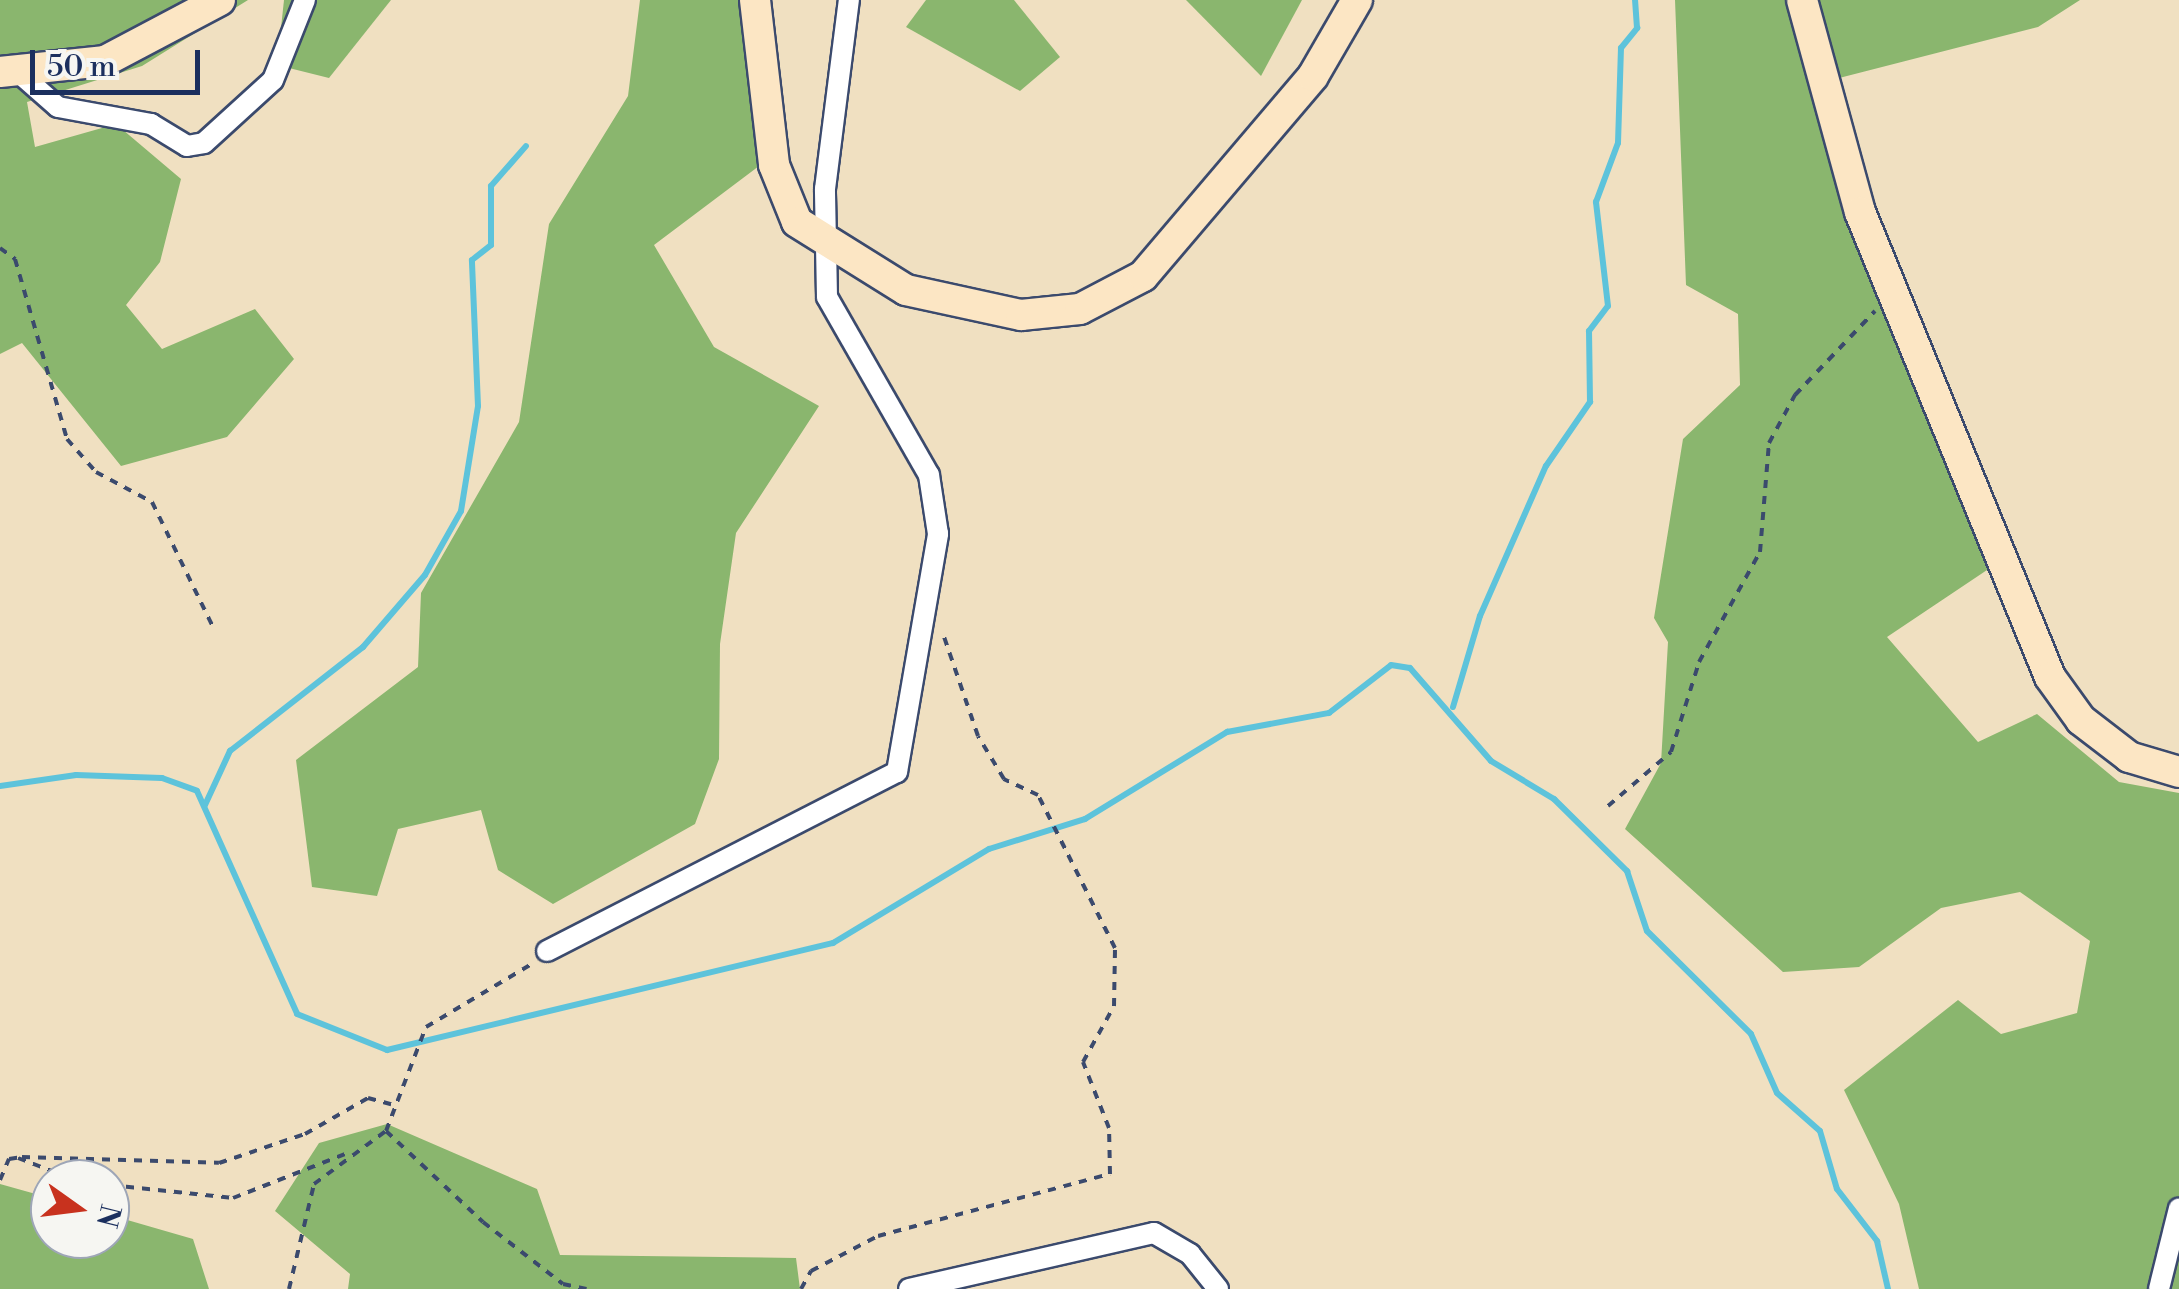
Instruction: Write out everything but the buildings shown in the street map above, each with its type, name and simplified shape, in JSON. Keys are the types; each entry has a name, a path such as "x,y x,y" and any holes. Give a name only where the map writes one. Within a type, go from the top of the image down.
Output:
{"street":[{"path":"9,72 105,61 220,0"},
{"path":"9,72 58,107 151,124 187,146 204,142 273,80 305,0"},
{"path":"755,0 774,165 797,222 875,275 955,305 1021,315 1103,299 1143,276 1228,181 1313,76 1357,0"},
{"path":"547,951 897,772 938,534 929,475 849,348 827,297 823,238 849,0"},
{"path":"1802,0 1812,60 1894,294 2050,677 2081,720 2129,757 2179,772"},
{"path":"2159,1289 2179,1208"},
{"path":"909,1289 1154,1232 1190,1254 1218,1289"}],"path":[{"path":"0,248 15,259 67,438 96,472 152,502 214,629"},
{"path":"1608,806 1670,752 1699,662 1760,552 1768,443 1795,395 1894,294"},
{"path":"801,1289 811,1271 878,1236 1110,1174 1109,1128 1083,1062 1114,1006 1121,968 1084,872 1057,840 1038,795 1004,779 984,746 942,630 924,612"},
{"path":"130,1187 234,1198 350,1152 386,1130 391,1104 414,1076 426,1027 547,951"},
{"path":"18,1158 219,1163 306,1134 368,1098 391,1104"},
{"path":"386,1130 483,1222 563,1284 586,1289"},
{"path":"289,1289 308,1198 350,1152"},
{"path":"18,1158 30,1163"},
{"path":"0,1180 18,1158"}],"green space":[{"path":"0,0 248,0 142,66 27,102 35,147 116,124 181,179 160,262 126,305 162,349 255,309 294,359 227,437 121,466 22,343 0,354"},
{"path":"284,0 391,0 329,78 277,65"},
{"path":"640,0 740,0 763,163 654,245 714,347 819,406 736,533 720,644 719,759 695,824 553,904 498,870 481,810 398,829 377,896 312,887 296,760 418,667 421,593 519,422 549,224 628,96"},
{"path":"926,0 1014,0 1060,57 1020,91 906,27"},
{"path":"1186,0 1302,0 1261,76"},
{"path":"1675,0 2080,0 2038,27 1808,86 1990,568 1887,637 1978,742 2037,714 2119,782 2179,793 2179,1289 1919,1289 1899,1204 1844,1090 1958,1000 2001,1034 2077,1013 2090,941 2020,892 1941,908 1859,967 1783,972 1625,829 1661,763 1668,642 1654,618 1683,439 1740,385 1738,314 1686,285"},
{"path":"387,1124 537,1189 560,1255 796,1258 800,1289 348,1289 350,1274 275,1211 319,1143"},
{"path":"0,1184 30,1192 30,1259 130,1259 130,1221 193,1239 209,1289 0,1289"}],"waterway":[{"path":"1453,707 1480,616 1546,466 1590,402 1589,331 1608,306 1596,202 1618,143 1621,48 1637,28 1635,0"},
{"path":"205,805 230,751 363,647 425,575 461,511 478,406 472,260 491,245 491,186 526,146"},
{"path":"0,786 76,775 162,778 197,791 297,1014 387,1050 833,943 989,849 1085,819 1227,732 1329,713 1391,665 1410,668 1491,761 1554,799 1627,871 1647,931 1751,1034 1777,1093 1820,1131 1837,1189 1877,1241 1888,1289"}]}
